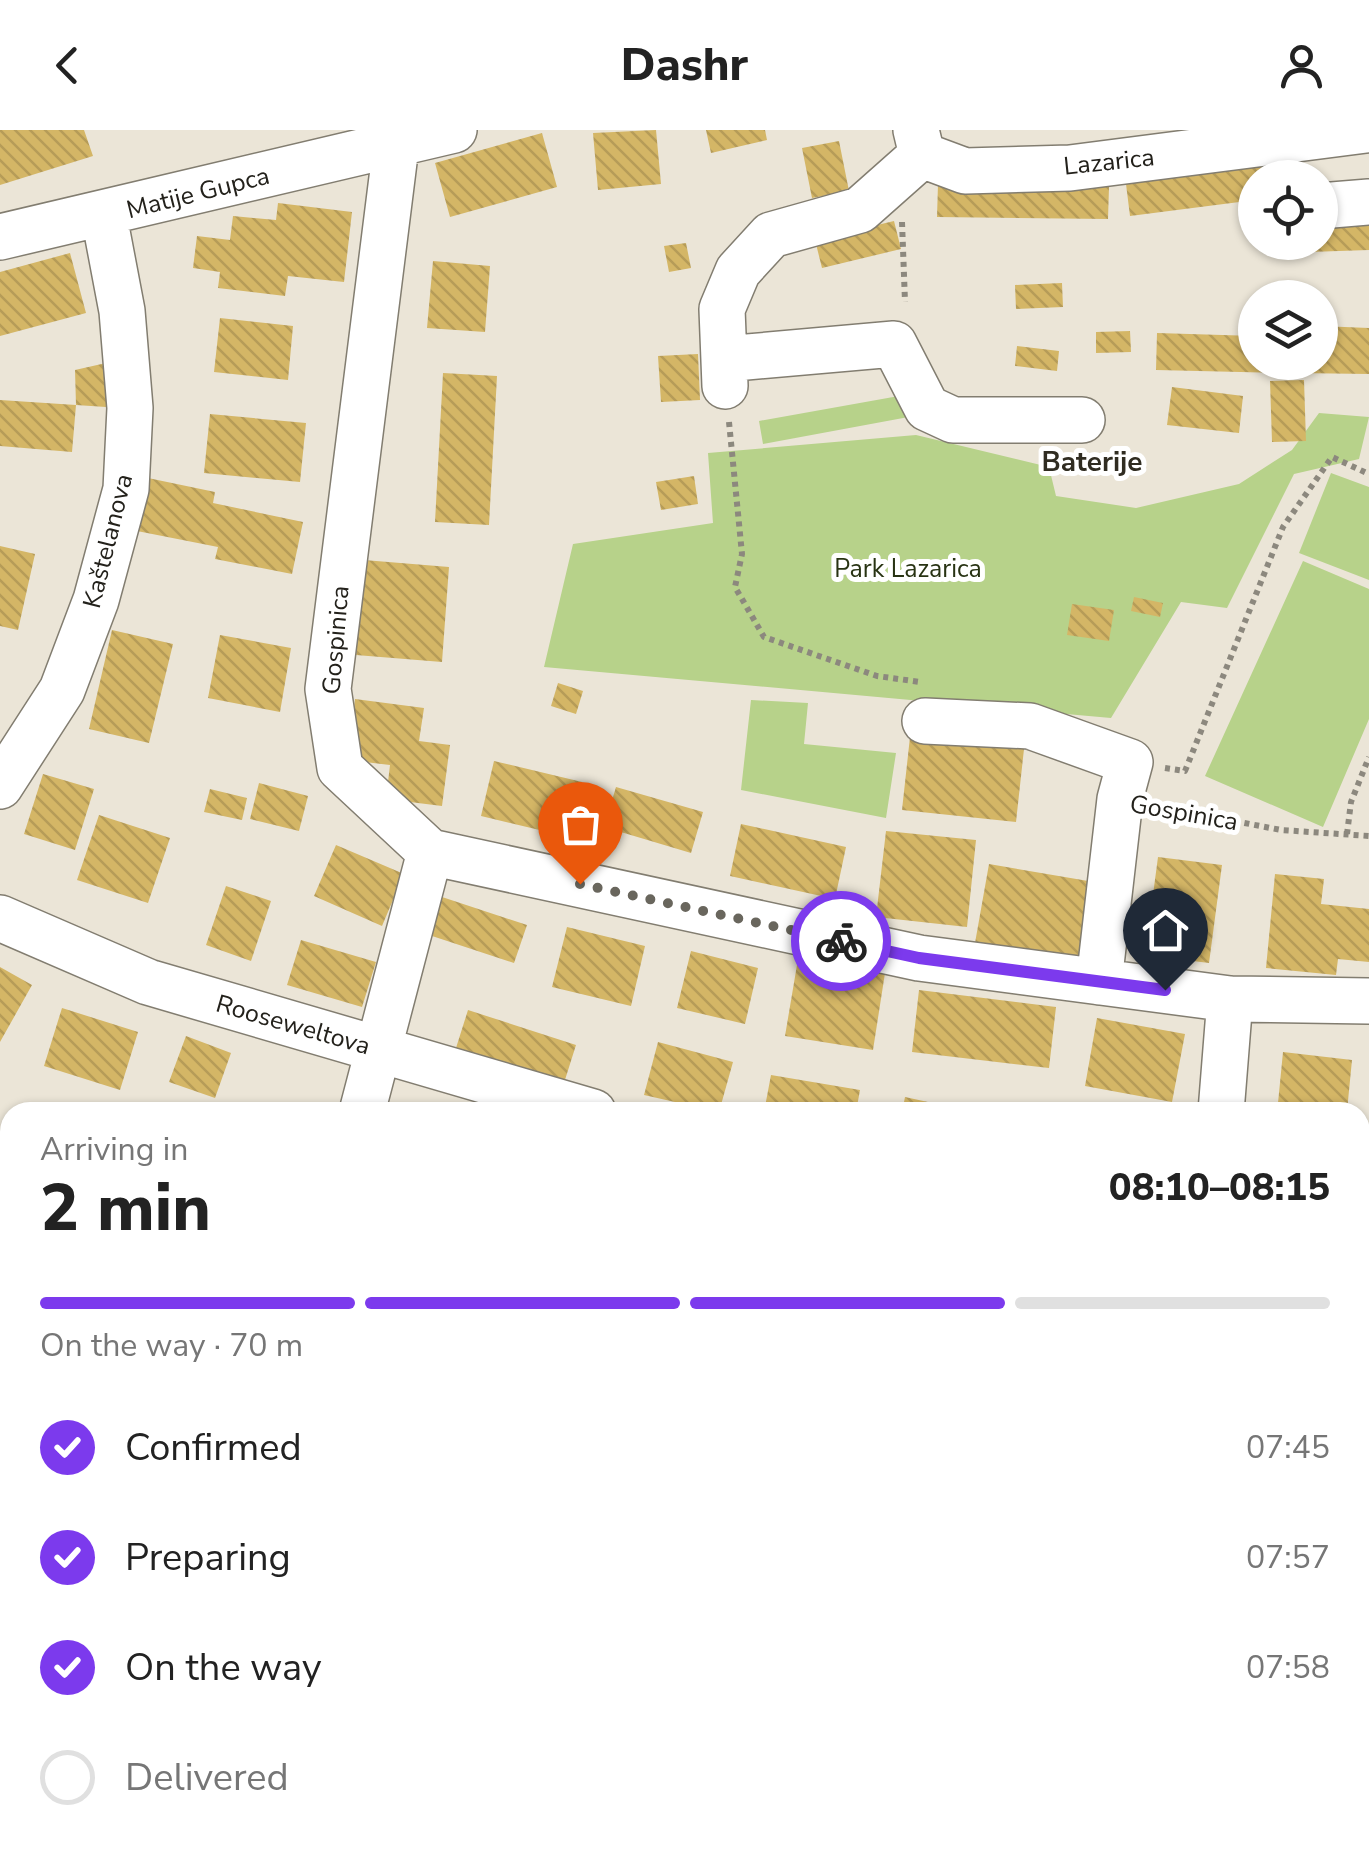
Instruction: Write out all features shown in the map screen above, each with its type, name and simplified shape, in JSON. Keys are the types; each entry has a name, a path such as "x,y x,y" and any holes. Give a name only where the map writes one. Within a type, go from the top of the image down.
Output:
{"street":[{"path":"397,138 454,130"},
{"name":"Lazarica","path":"910,156 966,171 1301,159 1366,130"},
{"name":"Matije Gupca","path":"0,237 104,216 397,138"},
{"name":"Gospinica","path":"397,138 328,688 340,768 430,852"},
{"path":"910,156 860,210 771,235 738,270 722,309 724,372 894,344 928,408 953,420 1082,420"},
{"path":"1338,205 1369,202"},
{"name":"Kaštelanova","path":"0,786 62,690 96,600 126,489 130,408 122,312 104,216"},
{"path":"929,702 1030,726 1130,762 1120,799"},
{"name":"Gospinica","path":"1099,982 1120,799"},
{"path":"364,1102 430,852 919,958 1230,999 1369,1001"},
{"name":"Rooseweltova","path":"0,918 148,982 558,1102"},
{"path":"1222,1102 1230,999"}],"path":[{"path":"905,302 903,224 910,156"},
{"path":"724,372 742,554 734,587 764,637 877,676 929,702"},
{"path":"1197,736 1257,599 1283,528 1332,457 1369,474"},
{"path":"1347,834 1351,802 1369,757"},
{"name":"Gospinica","path":"1120,799 1282,830 1369,836"}],"green space":[{"path":"910,394 914,416 763,444 759,421"},
{"name":"Park Lazarica","path":"1319,413 1369,417 1359,459 1294,474 1227,608 1181,602 1111,718 544,667 573,544 713,523 708,453 916,435 1049,467 1056,496 1136,508 1239,484 1292,450"},
{"path":"1331,473 1369,487 1369,580 1299,553"},
{"path":"1303,561 1369,589 1369,719 1323,827 1205,776"},
{"path":"751,700 808,703 804,744 896,753 886,818 741,790"}],"building":[{"path":"0,130 84,130 93,156 0,185"},
{"path":"656,130 661,184 598,190 593,133"},
{"path":"706,130 765,130 767,140 711,153"},
{"path":"542,133 557,187 450,217 435,163"},
{"path":"839,141 849,191 812,198 802,148"},
{"path":"1238,170 1238,202 1130,216 1126,184"},
{"path":"938,184 1109,187 1108,219 937,217"},
{"path":"278,203 352,212 344,282 288,276 285,296 218,288 220,272 193,268 197,236 230,240 233,216 276,220"},
{"path":"894,221 901,249 822,268 815,240"},
{"path":"1369,222 1369,250 1338,251 1338,223"},
{"path":"686,243 691,268 669,272 664,246"},
{"path":"70,253 86,313 0,336 0,272"},
{"path":"433,261 490,266 485,332 427,328"},
{"path":"1062,283 1063,307 1016,309 1015,285"},
{"path":"220,318 293,326 288,380 214,372"},
{"path":"1338,327 1369,328 1369,374 1338,374"},
{"path":"1130,331 1131,352 1096,353 1096,332"},
{"path":"1157,333 1238,335 1238,372 1156,370"},
{"path":"1017,346 1059,351 1057,371 1015,366"},
{"path":"698,354 700,400 661,402 658,356"},
{"path":"106,363 106,407 76,405 75,370"},
{"path":"443,373 497,376 489,525 435,522"},
{"path":"1304,380 1306,441 1272,442 1270,381"},
{"path":"1172,387 1243,396 1239,433 1167,425"},
{"path":"0,400 76,405 72,452 0,446"},
{"path":"210,414 306,423 300,482 204,473"},
{"path":"694,476 698,504 661,510 656,482"},
{"path":"148,478 215,492 213,503 303,522 292,574 215,559 218,547 137,531"},
{"path":"0,546 35,554 18,630 0,626"},
{"path":"364,560 449,567 442,662 356,655"},
{"path":"1134,597 1163,603 1160,617 1131,611"},
{"path":"1072,604 1114,610 1109,641 1067,635"},
{"path":"112,630 173,644 149,743 89,729"},
{"path":"220,635 291,648 280,712 208,698"},
{"path":"558,683 583,691 576,714 551,706"},
{"path":"355,699 424,708 419,741 450,745 442,806 386,799 390,765 348,760"},
{"path":"910,737 1024,749 1016,822 902,810"},
{"path":"494,761 582,782 569,837 481,816"},
{"path":"43,774 94,789 75,850 24,834"},
{"path":"259,783 308,796 299,831 250,819"},
{"path":"616,787 703,812 691,853 604,827"},
{"path":"210,789 247,798 242,820 204,812"},
{"path":"99,815 170,838 148,903 77,880"},
{"path":"741,824 846,847 835,899 730,876"},
{"path":"886,831 976,840 967,927 876,917"},
{"path":"336,845 404,874 382,926 314,896"},
{"path":"1158,857 1222,865 1209,963 1145,955"},
{"path":"989,864 1094,882 1080,962 975,943"},
{"path":"1275,874 1324,879 1321,904 1369,909 1369,962 1338,959 1336,975 1266,968"},
{"path":"226,886 271,901 251,961 206,945"},
{"path":"439,896 527,925 514,963 426,934"},
{"path":"567,927 645,946 631,1006 552,987"},
{"path":"301,940 376,962 362,1007 287,985"},
{"path":"691,951 758,968 745,1024 677,1008"},
{"path":"798,959 885,973 873,1050 785,1036"},
{"path":"0,967 32,985 0,1042"},
{"path":"919,990 1056,1007 1049,1068 912,1052"},
{"path":"62,1008 138,1032 120,1090 44,1066"},
{"path":"468,1010 576,1045 564,1083 456,1048"},
{"path":"1097,1018 1185,1034 1172,1102 1085,1086"},
{"path":"186,1036 231,1053 215,1098 169,1082"},
{"path":"658,1042 733,1062 722,1102 675,1102 644,1095"},
{"path":"1283,1052 1352,1060 1348,1102 1278,1102"},
{"path":"771,1075 860,1090 858,1102 766,1102"}],"way so far":[{"path":"580,884 841,941"}],"district":[{"name":"Baterije","path":"1092,462"}],"route":[{"path":"841,941 919,958 1165,990"}]}
